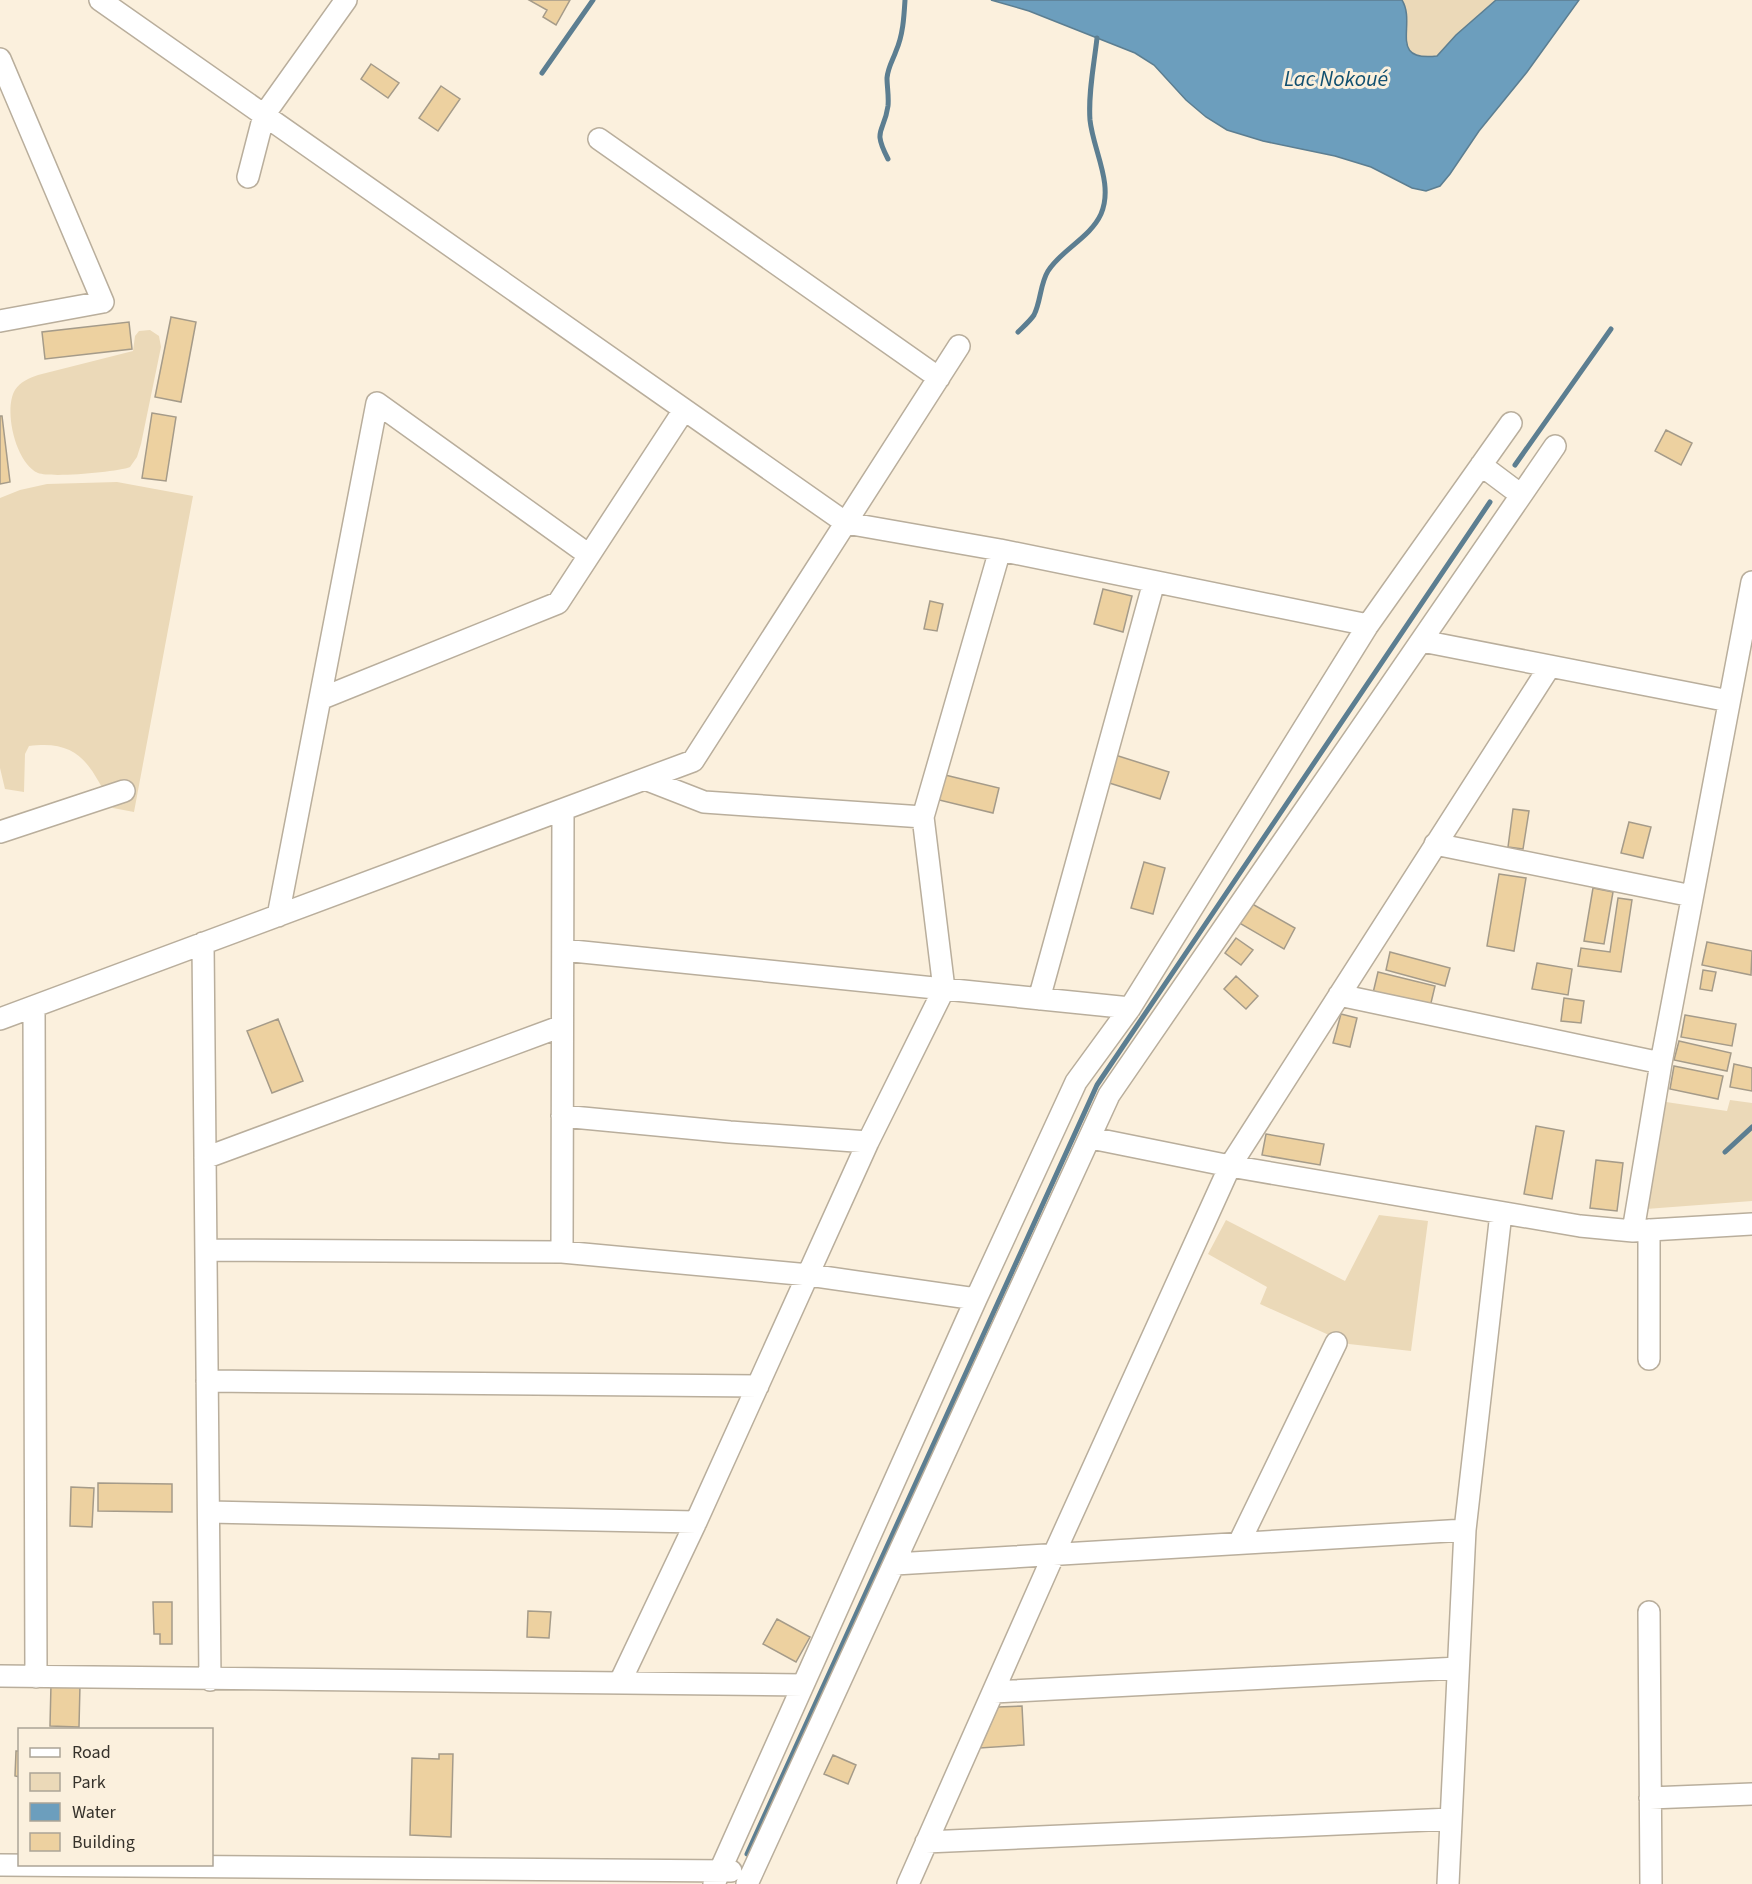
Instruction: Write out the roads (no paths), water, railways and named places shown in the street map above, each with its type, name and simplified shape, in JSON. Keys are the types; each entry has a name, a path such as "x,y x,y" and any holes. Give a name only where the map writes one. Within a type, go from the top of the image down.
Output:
{"street":[{"path":"100,0 846,523 1000,550 1368,625"},
{"path":"248,177 264,115 346,0"},
{"path":"0,59 104,302 0,321"},
{"path":"599,139 939,378"},
{"path":"0,1019 693,761 959,346"},
{"path":"278,916 377,403 589,555"},
{"path":"320,699 558,603 684,410"},
{"path":"717,1878 976,1299 1076,1082 1130,1008 1368,625 1511,423"},
{"path":"31,1866 336,1876 750,1877 1109,1095 1555,447"},
{"path":"1481,465 1521,495"},
{"path":"620,1682 696,1522 868,1142 944,989 923,817 1000,550"},
{"path":"1039,999 1154,582"},
{"path":"1648,1359 1641,1230 1661,1063 1752,582"},
{"path":"1422,641 1730,701"},
{"path":"908,1884 1054,1554 1230,1166 1550,666"},
{"path":"645,779 704,802 923,817"},
{"path":"0,832 124,791"},
{"path":"562,1252 563,811"},
{"path":"1435,844 1692,897"},
{"path":"203,943 210,1680"},
{"path":"563,950 1130,1008"},
{"path":"1339,995 1661,1063"},
{"path":"34,1007 36,1677"},
{"path":"205,1158 562,1026"},
{"path":"562,1116 868,1142"},
{"path":"1091,1138 1230,1166 1580,1226 1641,1230 1752,1224"},
{"path":"1448,1884 1465,1530 1501,1213"},
{"path":"206,1250 562,1252 809,1275 976,1299"},
{"path":"1239,1543 1336,1343"},
{"path":"207,1381 758,1386"},
{"path":"209,1512 696,1522"},
{"path":"895,1564 1465,1530"},
{"path":"1649,1612 1651,1884"},
{"path":"994,1692 1458,1668"},
{"path":"0,1677 803,1685"},
{"path":"1650,1798 1752,1794"},
{"path":"926,1842 1451,1819"},
{"path":"0,1865 18,1866"}],"water":[{"name":"Lac Nokoué","path":"991,0 1402,0 1406,10 1408,47 1413,53 1422,56 1437,56 1456,35 1496,0 1579,0 1527,72 1479,131 1450,174 1440,186 1426,191 1412,188 1371,167 1227,130 1206,117 1186,100 1154,65 1135,53 1029,11"}],"waterway":[{"path":"542,73 593,0"},
{"path":"888,159 883,149 880,131 888,106 887,78 900,39 905,0"},
{"path":"1018,332 1034,315 1048,271 1090,230 1101,214 1104,203 1102,167 1090,120 1097,38"},
{"path":"1515,465 1611,329"},
{"path":"747,1854 1097,1085 1490,502"},
{"path":"1725,1152 1752,1127"}]}
